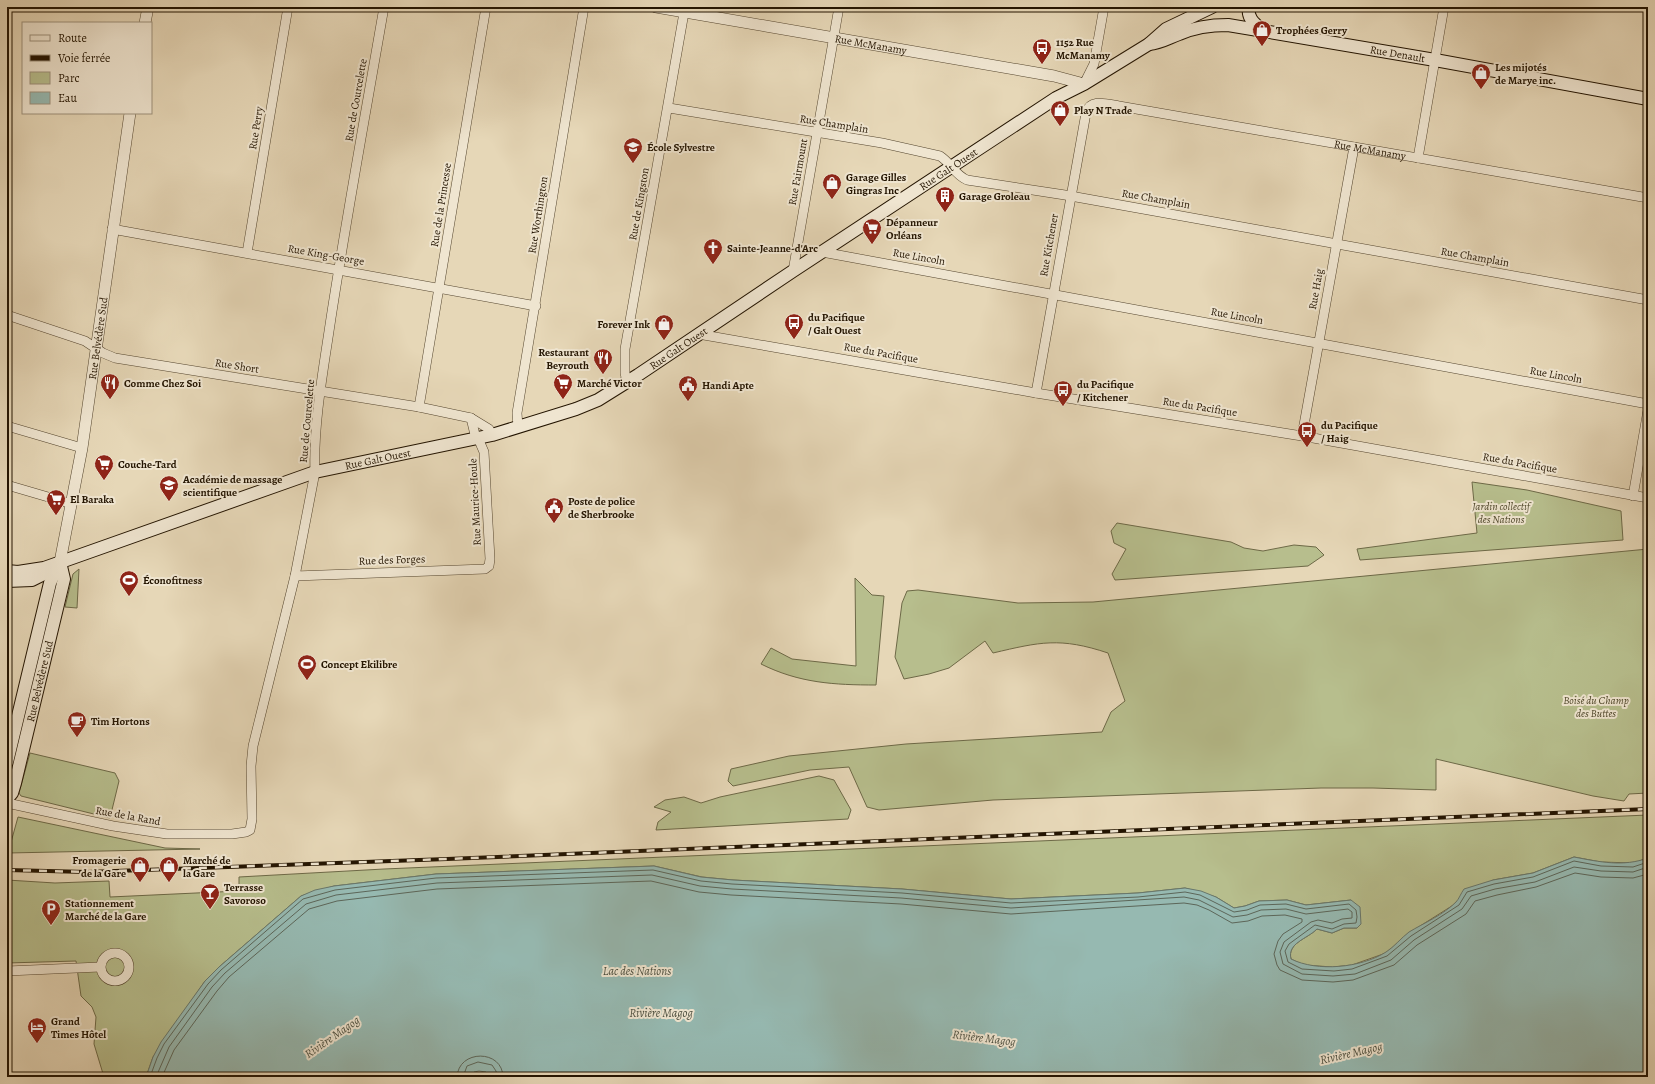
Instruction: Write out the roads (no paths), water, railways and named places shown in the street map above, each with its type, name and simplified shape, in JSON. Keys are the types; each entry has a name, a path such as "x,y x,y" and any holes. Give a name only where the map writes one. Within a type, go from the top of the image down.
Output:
{"main road":[{"name":"Rue Galt Ouest","path":"7,571 18,572 36,570 316,472 492,435 592,402 627,382 1056,98 1084,84 1149,44 1166,29 1212,7"},
{"path":"1249,7 1249,16 1251,20 1263,31"},
{"name":"Rue Denault","path":"1149,44 1159,44 1194,28 1214,25 1263,31 1435,60 1648,99"},
{"name":"Rue Galt Ouest","path":"7,581 32,580 44,575 60,562"},
{"name":"Rue Belvédère Sud","path":"7,762 50,583 60,562"},
{"name":"Rue Belvédère Sud","path":"7,799 12,793 15,783 64,579 60,562"}],"street":[{"path":"145,22 148,7"},
{"name":"Rue Perry","path":"247,253 288,7"},
{"name":"Rue de Courcelette","path":"246,832 250,830 252,819 251,766 253,746 295,576 316,472 315,461 321,391 339,270 384,7"},
{"name":"Rue de la Princesse","path":"420,407 486,7"},
{"name":"Rue Worthington","path":"518,427 517,413 536,306 584,7"},
{"name":"Rue McManamy","path":"656,7 685,9 833,38 1054,76 1084,84"},
{"name":"Rue Fairmount","path":"793,271 839,7"},
{"path":"1084,84 1094,64 1104,7"},
{"path":"1418,158 1444,7"},
{"name":"Rue de Kingston","path":"627,382 625,373 625,349 685,9"},
{"name":"Rue McManamy","path":"1091,104 1097,103 1119,106 1648,198"},
{"name":"Rue Kitchener","path":"1036,393 1070,196 1086,113 1091,104"},
{"name":"Rue Champlain","path":"668,108 882,143 940,156 952,167 959,177 967,180 1070,196 1648,300"},
{"name":"Rue Belvédère Sud","path":"60,562 82,448 112,229 130,114"},
{"name":"Rue Haig","path":"1302,436 1354,147"},
{"name":"Rue King-George","path":"112,229 536,306"},
{"name":"Rue Lincoln","path":"822,252 1648,404"},
{"name":"Rue Short","path":"7,315 85,341 96,349 115,358 420,407 471,418 485,426 492,435"},
{"name":"Rue du Pacifique","path":"700,333 1036,393 1302,436 1648,498"},
{"path":"1633,496 1648,410"},
{"path":"471,418 477,438"},
{"path":"7,426 82,448"},
{"name":"Rue Maurice-Houle","path":"477,438 484,452 490,566"},
{"path":"7,485 72,504"},
{"name":"Rue des Forges","path":"295,576 485,569 490,566"},
{"name":"Rue de la Rand","path":"7,803 135,831 167,834 232,834 246,832"},
{"path":"7,972 100,967"}],"water":[{"name":"Lac des Nations","path":"1574,857 1611,863 1639,861 1648,858 1648,1077 489,1077 486,1072 479,1071 474,1072 472,1075 458,1077 146,1077 153,1057 161,1042 205,981 219,967 301,896 315,890 334,886 436,874 654,866 701,877 733,880 902,889 1011,899 1138,893 1185,888 1201,891 1216,897 1234,908 1259,901 1287,900 1306,905 1351,900 1360,907 1361,924 1357,928 1344,928 1332,933 1317,929 1295,945 1292,949 1291,959 1313,966 1326,967 1352,965 1364,962 1386,952 1409,932 1451,907 1457,901 1464,889 1493,880 1533,873"}],"railway":[{"path":"7,870 87,872 447,859 1648,809"}],"place":[{"name":"Trophées Gerry","path":"1262,47"},
{"name":"1152 Rue McManamy","path":"1042,65"},
{"name":"Les mijotés de Marye inc.","path":"1481,90"},
{"name":"Play N Trade","path":"1060,127"},
{"name":"École Sylvestre","path":"633,164"},
{"name":"Garage Gilles Gingras Inc","path":"832,200"},
{"name":"Garage Groleau","path":"945,213"},
{"name":"Dépanneur Orléans","path":"872,245"},
{"name":"Sainte-Jeanne-d'Arc","path":"713,265"},
{"name":"du Pacifique / Galt Ouest","path":"794,340"},
{"name":"Forever Ink","path":"664,341"},
{"name":"Restaurant Beyrouth","path":"603,375"},
{"name":"Comme Chez Soi","path":"110,400"},
{"name":"Marché Victor","path":"563,400"},
{"name":"Handi Apte","path":"688,402"},
{"name":"du Pacifique / Kitchener","path":"1063,407"},
{"name":"du Pacifique / Haig","path":"1307,448"},
{"name":"Couche-Tard","path":"104,481"},
{"name":"Académie de massage scientifique","path":"169,502"},
{"name":"El Baraka","path":"56,516"},
{"name":"Poste de police de Sherbrooke","path":"554,524"},
{"name":"Éconofitness","path":"129,597"},
{"name":"Concept Ekilibre","path":"307,681"},
{"name":"Tim Hortons","path":"77,738"},
{"name":"Fromagerie de la Gare","path":"140,883"},
{"name":"Marché de la Gare","path":"169,883"},
{"name":"Terrasse Savoroso","path":"210,910"},
{"name":"Stationnement Marché de la Gare","path":"51,926"},
{"name":"Grand Times Hôtel","path":"37,1044"}],"park label":[{"name":"Jardin collectif des Nations","path":"1501,512"},
{"name":"Boisé du Champ des Buttes","path":"1596,706"}],"water label":[{"name":"Rivière Magog","path":"661,1013"},
{"name":"Rivière Magog","path":"332,1037"},
{"name":"Rivière Magog","path":"984,1038"},
{"name":"Rivière Magog","path":"1351,1053"}]}
